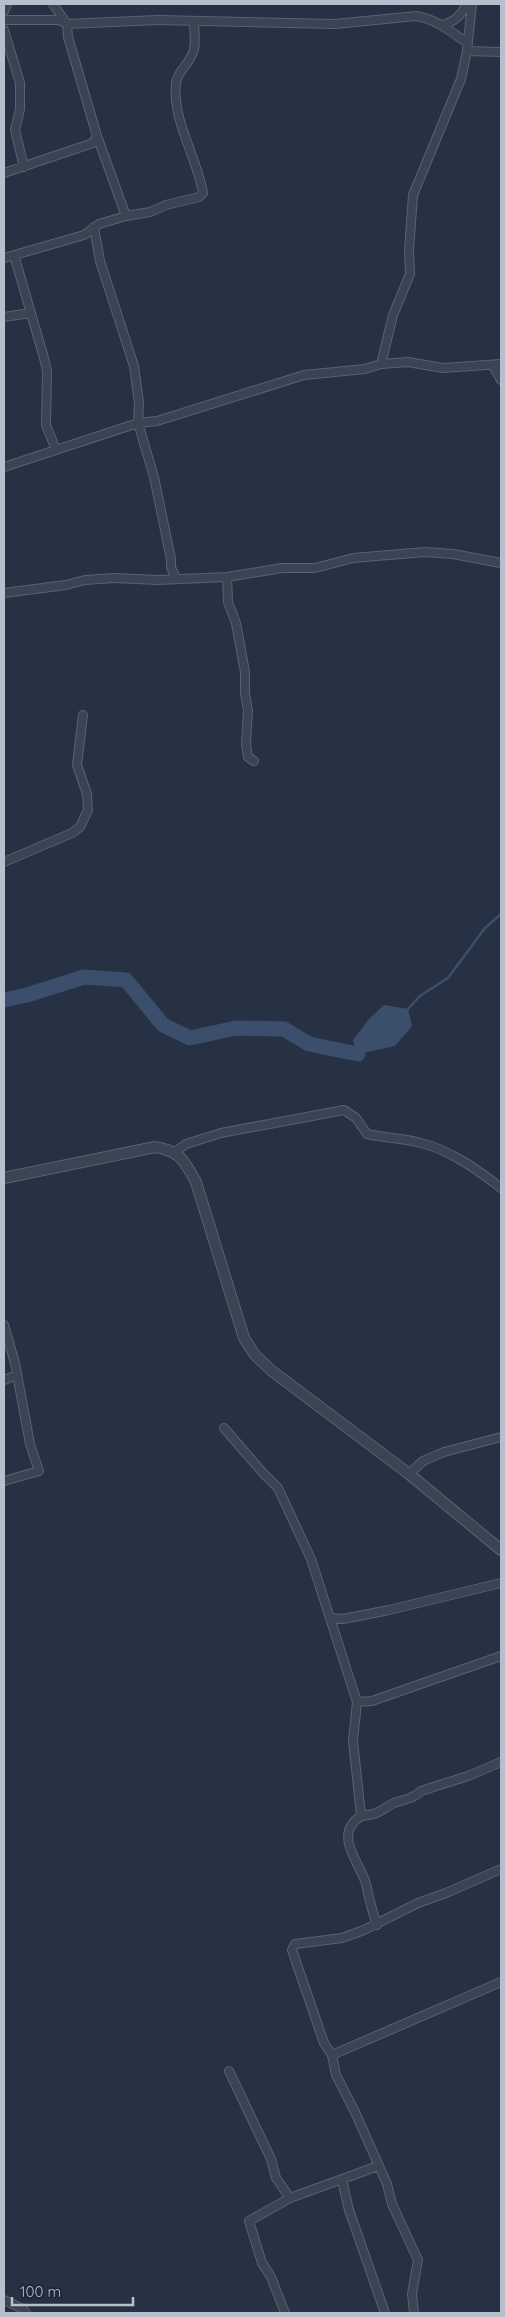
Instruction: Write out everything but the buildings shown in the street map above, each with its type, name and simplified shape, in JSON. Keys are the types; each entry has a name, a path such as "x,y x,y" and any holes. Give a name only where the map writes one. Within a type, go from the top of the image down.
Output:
{"street":[{"path":"4,11 8,4"},
{"path":"53,4 67,24 68,37 97,136 126,216"},
{"path":"442,25 451,23 461,15 468,4"},
{"path":"381,364 393,315 410,274 409,251 413,195 460,79 467,51 466,42 472,4"},
{"path":"4,20 59,20 67,24 158,20 335,24 416,16 427,18 442,25 466,42"},
{"path":"4,258 84,236 94,227 126,216 150,212 166,205 188,201 199,197 203,193 183,130 177,100 176,82 194,50 194,22"},
{"path":"4,30 20,82 20,109 15,130 24,167"},
{"path":"467,51 501,52"},
{"path":"4,173 93,143 97,136"},
{"path":"94,227 100,261 134,366 139,402 138,423 154,477 171,559 170,567 176,579"},
{"path":"14,256 30,313 38,333 47,371 46,426 56,450"},
{"path":"4,317 30,313"},
{"path":"4,467 138,423 157,421 304,374 365,369 381,364 408,362 443,368 497,365 501,380"},
{"path":"4,593 66,586 85,580 227,577 282,568 315,568 353,558 425,552 454,554 501,563"},
{"path":"227,577 228,602 236,623 245,672 248,711 246,744 248,757 254,761"},
{"path":"4,862 72,833 80,827 88,810 87,794 77,765 83,715"},
{"path":"176,1152 186,1144 221,1133 344,1110 356,1118 367,1134 404,1139 433,1146 462,1161 501,1188"},
{"path":"4,1178 155,1147 176,1152 184,1161 196,1182 244,1338 255,1355 272,1371 408,1474 501,1550"},
{"path":"4,1324 15,1363 30,1444 39,1471 4,1481"},
{"path":"4,1380 16,1376"},
{"path":"224,1428 278,1488 311,1559 357,1702 353,1741 361,1815"},
{"path":"408,1474 423,1461 444,1452 501,1437"},
{"path":"330,1618 343,1619 390,1610 501,1583"},
{"path":"357,1702 372,1702 501,1656"},
{"path":"377,1925 366,1884 355,1861 349,1839 350,1827 361,1815 373,1814 394,1803 416,1796 421,1791 468,1776 501,1762"},
{"path":"414,2313 412,2294 418,2260 392,2204 388,2184 336,2075 332,2055 324,2043 292,1950 295,1944 342,1938 377,1925 418,1903 501,1869"},
{"path":"332,2055 501,1982"},
{"path":"229,2071 271,2159 276,2178 290,2198"},
{"path":"285,2313 271,2277 262,2263 249,2221 290,2198 378,2166"},
{"path":"342,2180 349,2210 384,2313"},
{"path":"4,2300 26,2313"}],"water":[{"path":"384,1005 408,1009 412,1026 395,1046 358,1054 353,1040 369,1019"}],"waterway":[{"path":"408,1009 420,996 448,978 485,928 501,914"},
{"path":"4,1000 27,995 84,977 126,980 163,1025 190,1038 236,1028 284,1029 309,1044 358,1054"}]}
